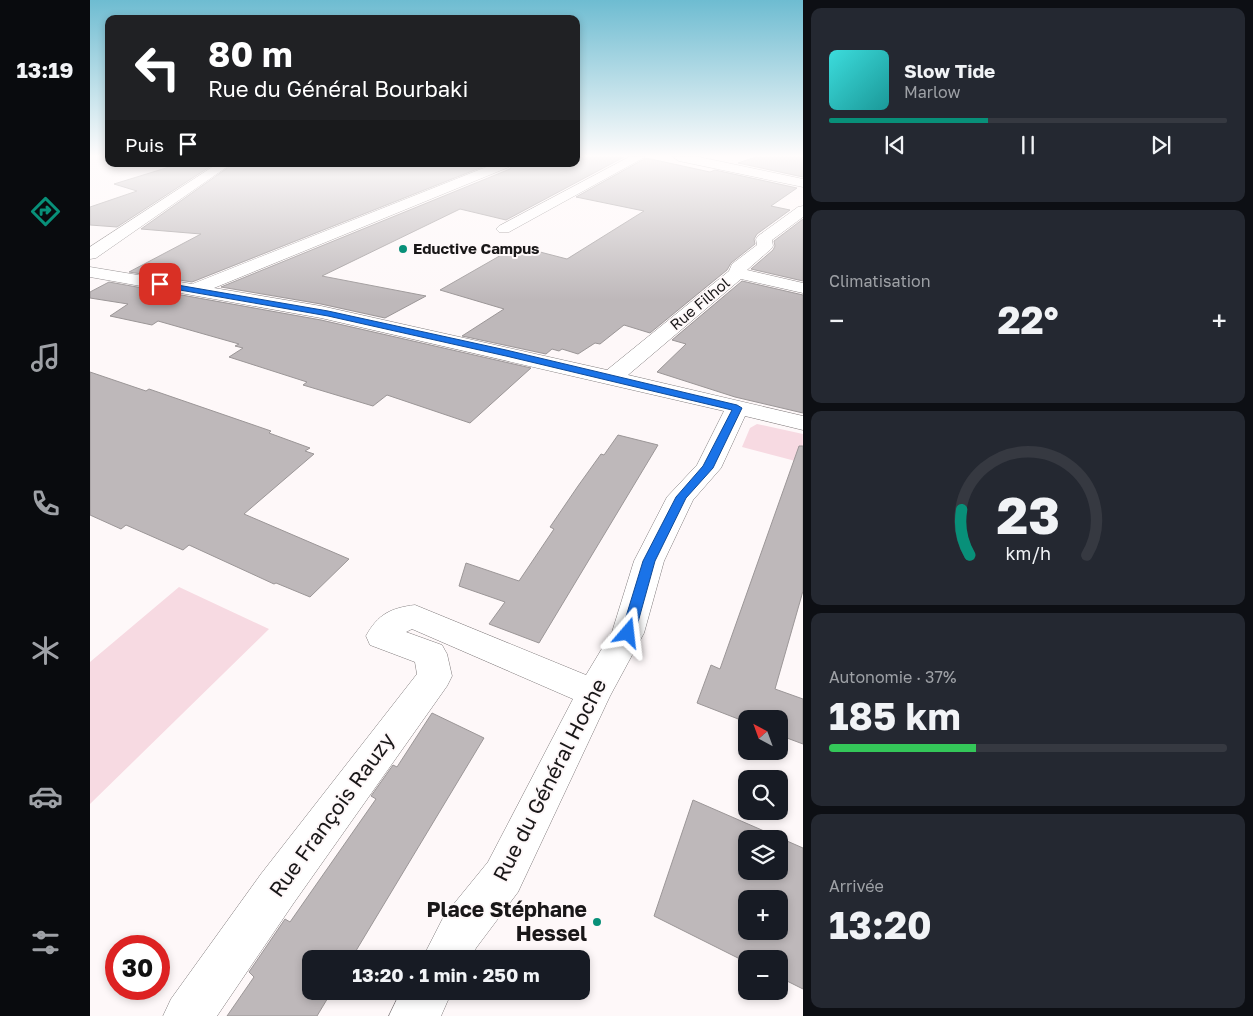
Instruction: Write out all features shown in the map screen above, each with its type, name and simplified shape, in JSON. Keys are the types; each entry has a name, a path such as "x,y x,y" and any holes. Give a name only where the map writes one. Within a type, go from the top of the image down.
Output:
{"street":[{"path":"90,254 164,204"},
{"path":"192,290 405,204"},
{"path":"504,229 551,204"},
{"name":"Rue Filhol","path":"612,378 738,273 738,268 765,246 764,239 803,210"},
{"path":"90,272 328,313 803,424"},
{"path":"738,273 803,288"},
{"name":"Rue du Général Hoche","path":"450,950 460,932 503,877 594,693 628,633 649,561 681,497 708,468 737,408"},
{"name":"Rue François Rauzy","path":"188,1016 277,889 435,676 430,654 382,636 399,619 415,617 594,693"},
{"path":"414,1016 423,1000"}],"shaded area":[{"path":"757,424 803,434 803,463 742,447 750,428"},
{"path":"179,587 269,629 90,804 90,662"}],"building":[{"path":"98,204 152,204 117,227 90,225 90,207"},
{"path":"176,204 388,204 192,282 129,272 201,234 141,229"},
{"path":"423,204 535,204 506,220 460,209 322,276 426,296 385,318 321,304 221,287"},
{"path":"612,204 773,204 771,206 790,210 757,234 754,239 755,244 731,263 727,270 650,333 624,325 600,344 595,343 578,354 562,349 559,351 552,349 546,354 462,336 504,309 440,290 517,246 567,259 644,211"},
{"path":"803,219 803,281 751,269 773,250 775,246 774,241"},
{"path":"742,281 803,295 803,413 735,397 657,372 686,344 672,340"},
{"path":"109,282 321,320 531,368 470,423 387,395 373,406 303,385 307,382 229,357 243,348 235,346 239,344 158,321 152,325 110,316 128,304 90,298 90,292"},
{"path":"90,372 146,391 149,389 271,431 269,433 310,448 305,451 314,454 244,514 349,559 310,597 276,583 274,584 189,545 183,550 126,525 121,529 90,515"},
{"path":"618,435 658,445 539,643 489,624 505,602 459,586 466,563 519,581 554,529 550,527 601,454 604,455"},
{"path":"799,446 803,446 803,591 775,689 803,699 803,744 788,738 788,710 738,710 738,719 697,703 711,665 720,669"},
{"path":"432,713 484,738 356,950 302,950 302,1000 327,1000 317,1016 227,1016 254,977 249,972 285,919 290,922 376,799 371,796 393,765 397,767"},
{"path":"693,800 762,830 738,830 738,880 788,880 788,841 803,848 803,989 788,982 788,950 738,950 738,958 654,916"}],"place":[{"name":"Eductive Campus","path":"403,249"},
{"name":"Place Stéphane Hessel","path":"597,922"}],"route":[{"path":"160,284 328,313 438,337 737,408 708,468 681,497 649,561 628,633"}]}
